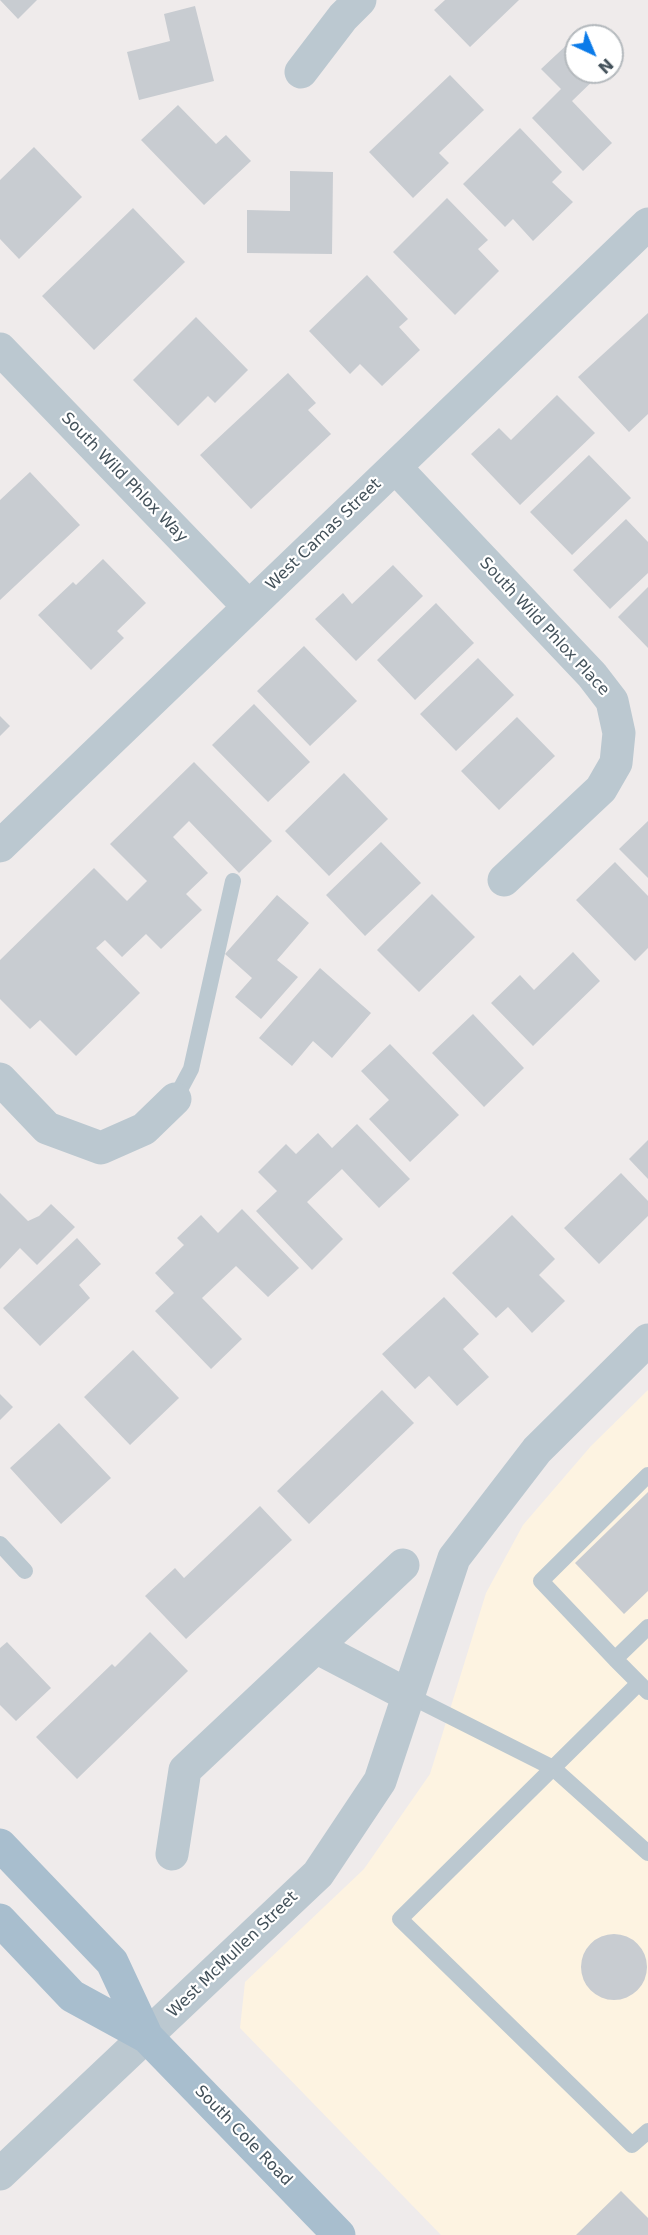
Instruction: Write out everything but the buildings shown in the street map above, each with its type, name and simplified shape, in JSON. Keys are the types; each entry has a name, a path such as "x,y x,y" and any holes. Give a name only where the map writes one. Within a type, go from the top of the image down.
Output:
{"main road":[{"name":"South Cole Road","path":"0,1845 112,1962 147,2037"},
{"name":"South Cole Road","path":"0,1920 72,1996 147,2037 339,2235"}],"street":[{"path":"301,72 343,17 360,0"},
{"name":"West Camas Street","path":"0,846 648,224"},
{"name":"South Wild Phlox Way","path":"0,349 249,607"},
{"name":"South Wild Phlox Place","path":"394,467 592,675 612,701 619,733 616,763 601,789 504,880"},
{"path":"0,1079 48,1128 101,1148 144,1129 175,1099"},
{"name":"West McMullen Street","path":"0,2174 318,1874 380,1781 454,1558 537,1450 648,1340"},
{"path":"172,1854 185,1770 403,1565"},
{"path":"316,1647 408,1695"}],"lane":[{"path":"175,1099 191,1069 233,881"},
{"path":"648,1475 541,1581 644,1688 553,1768 400,1918 632,2145 648,2131"},
{"path":"0,1544 25,1571"},
{"path":"615,1659 648,1627"},
{"path":"408,1695 553,1768 648,1853"}],"shaded area":[{"path":"648,1390 648,2235 441,2235 240,2028 245,1982 364,1869 430,1774 486,1593 523,1525 591,1446"}]}
